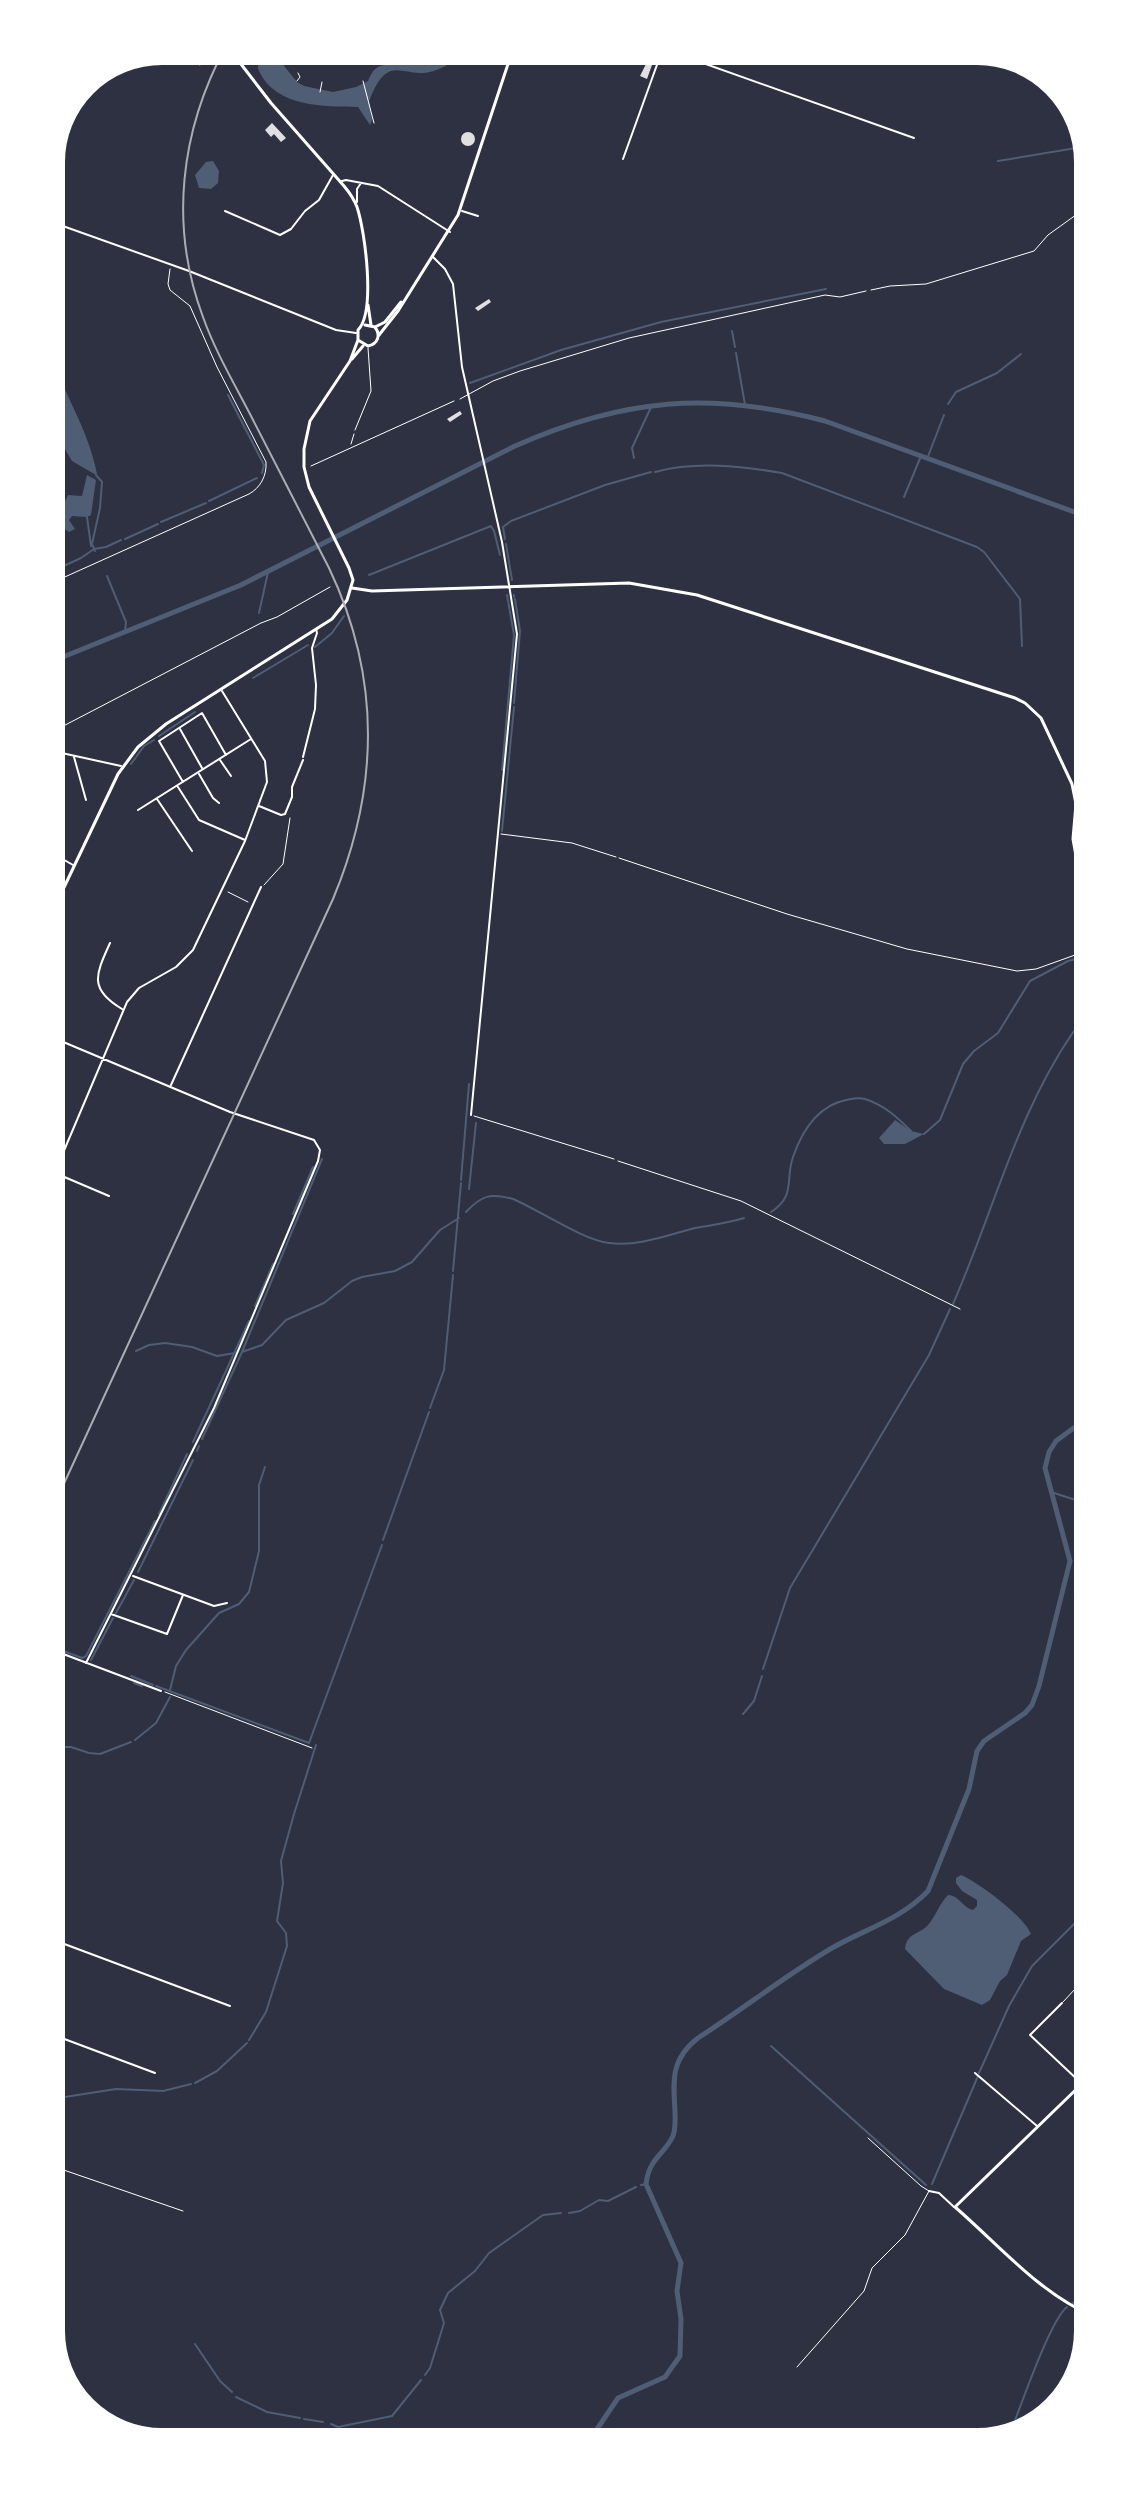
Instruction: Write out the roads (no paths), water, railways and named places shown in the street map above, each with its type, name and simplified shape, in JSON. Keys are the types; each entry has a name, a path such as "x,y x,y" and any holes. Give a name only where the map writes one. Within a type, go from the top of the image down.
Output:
{"street":[{"path":"238,60 341,182 357,207"},
{"path":"60,895 122,766 148,737 338,614 352,588 352,575 315,500 304,470 305,437 315,412 350,361 366,346 374,344 450,232 461,210 509,60"},
{"path":"623,159 659,60"},
{"path":"698,60 914,138"},
{"path":"225,211 280,235 291,229 305,211 319,200 334,174"},
{"path":"341,182 346,180 378,186 450,232"},
{"path":"363,182 357,189 357,207 368,276 368,302 373,326 379,335"},
{"path":"461,210 478,216"},
{"path":"60,225 172,264 336,330 357,333"},
{"path":"433,257 448,274 454,287 467,395 502,542 517,634 471,1115"},
{"path":"363,325 385,322 404,300"},
{"path":"350,361 368,302"},
{"path":"358,340 366,346"},
{"path":"352,588 365,591 629,583 672,589 913,664 1025,703 1047,727 1072,784 1076,804 1073,839 1079,873"},
{"path":"258,806 285,814 292,797 292,787 303,759 315,709 312,648 316,629"},
{"path":"60,1158 123,1009 132,993 176,967 189,955 245,841 258,806 268,774 263,756 221,690"},
{"path":"183,782 159,741 202,713 226,755"},
{"path":"179,728 203,769"},
{"path":"138,810 252,739"},
{"path":"60,752 122,766"},
{"path":"74,755 86,800"},
{"path":"220,759 231,776"},
{"path":"198,773 219,803"},
{"path":"177,786 199,820 245,841"},
{"path":"157,798 192,851"},
{"path":"60,858 74,865"},
{"path":"171,1087 261,887"},
{"path":"110,943 99,968 97,982 103,994 123,1009"},
{"path":"60,1041 234,1113 314,1140 320,1150 257,1310 196,1445 86,1663"},
{"path":"60,1176 109,1196"},
{"path":"131,1575 214,1606 227,1603"},
{"path":"111,1614 167,1634 183,1595"},
{"path":"60,1653 161,1691"},
{"path":"60,1942 230,2006"},
{"path":"1062,2003 1030,2035 1079,2081"},
{"path":"60,2037 155,2073"},
{"path":"975,2073 1037,2127"},
{"path":"955,2207 1079,2087"},
{"path":"929,2191 939,2193 1039,2283 1079,2309"}],"lane":[{"path":"460,399 520,371 640,335 825,295 840,297 866,291"},
{"path":"355,430 371,391 366,346"},
{"path":"498,834 576,844 616,857"},
{"path":"471,1115 614,1159"},
{"path":"1062,2003 1078,1986"},
{"path":"797,2367 864,2291 872,2268 905,2235 929,2191 868,2138"},
{"path":"60,2169 183,2211"}],"water":[{"path":"259,60 280,60 297,82 333,92 368,81 380,66 455,60 433,71 394,70 384,75 369,101 370,125 358,107 317,105 277,92 267,83 258,65"},
{"path":"213,161 219,171 218,183 211,189 199,188 195,175 206,162"},
{"path":"60,378 87,440 97,474 72,461 60,441"},
{"path":"87,475 96,480 91,515 72,516 69,520 75,529 69,532 60,526 60,504 68,495 82,496"},
{"path":"895,1120 911,1131 924,1134 905,1144 884,1144 879,1138"},
{"path":"961,1875 1000,1901 1031,1934 1021,1941 1007,1975 1000,1981 990,2000 982,2005 944,1989 905,1949 908,1939 928,1925 948,1895 973,1910 977,1906 977,1900 962,1891 956,1883 956,1878"}],"waterway":[{"path":"998,161 1078,147"},
{"path":"470,383 561,350 661,322 826,289"},
{"path":"732,331 735,347"},
{"path":"736,353 745,405"},
{"path":"948,404 956,392 997,373 1021,354"},
{"path":"228,395 264,465 262,473"},
{"path":"60,658 241,585 515,446 555,430 631,409 705,403 783,411 825,421 1079,514"},
{"path":"634,458 632,448 652,405"},
{"path":"927,459 944,415"},
{"path":"904,497 921,456"},
{"path":"655,472 718,466 782,473 977,547 1020,599 1022,646"},
{"path":"505,539 503,527 511,521 605,485 651,472"},
{"path":"95,551 92,544 102,482 96,475"},
{"path":"209,501 257,478"},
{"path":"161,522 206,503"},
{"path":"87,517 91,546"},
{"path":"125,539 158,524"},
{"path":"369,575 491,526 500,555"},
{"path":"60,568 94,549 121,540"},
{"path":"506,544 512,580"},
{"path":"259,613 268,572"},
{"path":"107,576 126,622 125,632"},
{"path":"502,770 514,635 507,595"},
{"path":"514,703 520,631 515,599"},
{"path":"315,647 332,633 344,616"},
{"path":"253,678 308,645"},
{"path":"502,831 514,707"},
{"path":"159,736 195,712"},
{"path":"131,764 144,746 154,740"},
{"path":"924,1134 940,1120 963,1064 974,1051 998,1033 1030,981 1079,958"},
{"path":"953,1304 1021,1129 1074,1031"},
{"path":"461,1180 469,1084"},
{"path":"771,1212 787,1194 791,1165 801,1138 812,1121 827,1108 846,1100 865,1099 890,1112 911,1131"},
{"path":"469,1189 476,1123"},
{"path":"202,1439 242,1352 322,1159"},
{"path":"293,1214 313,1167"},
{"path":"453,1271 461,1183"},
{"path":"466,1212 487,1197 505,1197 598,1241 620,1244 653,1240 744,1218"},
{"path":"242,1352 262,1345 286,1320 324,1303 352,1281 395,1271 412,1262 440,1230 459,1218"},
{"path":"255,1306 273,1264"},
{"path":"430,1408 444,1370 453,1275"},
{"path":"763,1669 790,1588 929,1355 950,1309"},
{"path":"193,1442 249,1321"},
{"path":"136,1351 165,1343 192,1347 217,1356 235,1353"},
{"path":"383,1540 429,1412"},
{"path":"594,2433 618,2398 665,2377 680,2356 681,2319 677,2291 681,2263 646,2184 653,2162 674,2133 674,2079 678,2062 698,2038 781,1981 832,1948 894,1917 928,1891 969,1789 977,1751 984,1741 1025,1713 1032,1705 1039,1686 1070,1561 1045,1468 1056,1441 1079,1424"},
{"path":"197,1451 199,1446"},
{"path":"159,1514 187,1454"},
{"path":"138,1572 193,1460"},
{"path":"170,1690 176,1666 186,1650 219,1613 239,1604 249,1592 259,1551 259,1485 265,1467"},
{"path":"1051,1492 1079,1501"},
{"path":"60,1650 82,1658 86,1656 155,1521"},
{"path":"156,1686 309,1743 382,1545"},
{"path":"116,1613 134,1580"},
{"path":"91,1660 113,1618"},
{"path":"131,1676 153,1685"},
{"path":"743,1714 754,1701 762,1676"},
{"path":"134,1683 142,1686"},
{"path":"135,1740 156,1723 170,1697"},
{"path":"60,1747 100,1754 131,1742"},
{"path":"249,2040 266,2012 287,1946 286,1933 277,1921 283,1883 281,1861 316,1745"},
{"path":"979,2073 1009,2006 1032,1966 1079,1919"},
{"path":"195,2083 217,2071 247,2043"},
{"path":"771,2046 926,2185"},
{"path":"932,2184 978,2076"},
{"path":"60,2098 116,2089 163,2091 191,2084"},
{"path":"641,2185 646,2184"},
{"path":"569,2213 580,2211 599,2200 608,2201 636,2187"},
{"path":"425,2375 444,2323 440,2310 448,2293 475,2271 489,2253 543,2215 561,2213"},
{"path":"1073,2303 1079,2300"},
{"path":"1013,2427 1043,2349 1067,2307"},
{"path":"195,2344 220,2381 232,2392"},
{"path":"331,2424 338,2427 392,2416 421,2380"},
{"path":"236,2397 267,2412 300,2418"},
{"path":"304,2419 323,2422"}],"railway":[{"path":"60,1492 333,899 348,858 366,775 368,733 365,692 358,650 346,609 329,568 219,355 192,283 183,214 184,179 198,111 219,60"}]}
